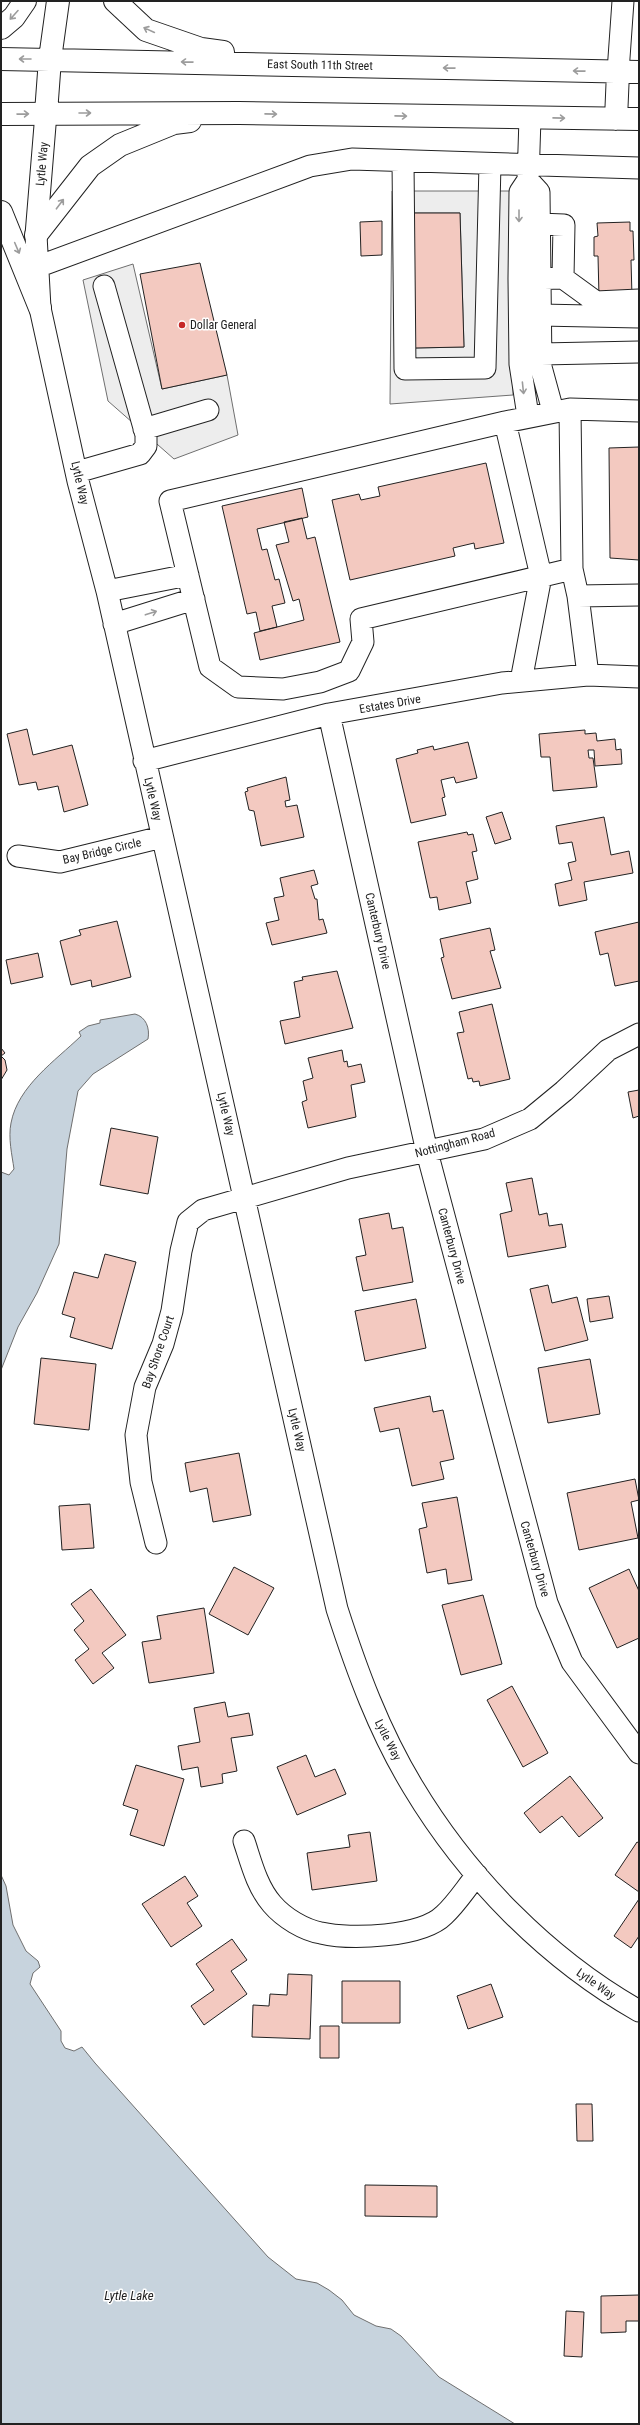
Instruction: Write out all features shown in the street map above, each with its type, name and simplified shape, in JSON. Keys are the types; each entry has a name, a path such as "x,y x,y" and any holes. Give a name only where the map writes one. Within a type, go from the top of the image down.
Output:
{"main road":[{"path":"1,28 14,17 25,1"},
{"path":"46,113 50,59 58,1"},
{"path":"115,1 146,30 201,49 352,65"},
{"name":"East South 11th Street","path":"1,59 352,65 628,72"},
{"path":"616,119 628,72"},
{"path":"36,235 90,166 120,145 174,123 239,113"},
{"path":"1,114 239,113 639,119"},
{"path":"1,212 40,308"}],"street":[{"path":"623,1 628,72"},
{"name":"Lytle Way","path":"46,113 36,235 40,308 77,472 107,591 144,761 245,1197 337,1609 357,1671 382,1729 413,1787 445,1834 477,1875 521,1922 571,1966 639,2011"},
{"path":"528,416 524,398 520,358 519,279 520,192 528,172 530,118"},
{"path":"37,267 310,166 352,159 490,164 528,172 639,168"},
{"path":"402,161 405,369 485,368 490,164"},
{"path":"528,172 539,192 541,367 562,410 572,569 578,596 588,675"},
{"path":"539,224 564,225 563,278"},
{"path":"519,279 563,278 596,302 639,300"},
{"path":"77,472 140,454 146,446 144,429 104,286"},
{"path":"540,315 639,317"},
{"path":"520,358 541,354 639,352"},
{"path":"144,429 208,410"},
{"path":"572,569 361,619 363,642 349,671 320,682 283,689 238,687 210,667 170,500 528,416 562,410 639,411"},
{"path":"504,422 541,576 521,681"},
{"path":"107,591 188,575"},
{"path":"578,596 639,594"},
{"path":"114,624 194,599"},
{"name":"Estates Drive","path":"144,761 329,714 521,681 588,675 639,677"},
{"name":"Canterbury Drive","path":"329,714 427,1152 547,1603 572,1662 639,1753"},
{"name":"Bay Bridge Circle","path":"18,856 60,862 162,837"},
{"name":"Nottingham Road","path":"245,1197 348,1168 427,1152 484,1138 530,1119 564,1091 608,1050 639,1034"},
{"name":"Bay Shore Court","path":"156,1544 141,1482 136,1435 145,1387 163,1344 172,1311 188,1222 203,1210 245,1197"},
{"path":"244,1841 254,1873 272,1904 295,1923 321,1934 393,1935 419,1928 444,1916 477,1875"}],"shaded area":[{"path":"392,191 515,191 513,395 390,404","holes":["411,213 460,213 464,347 415,348"]},
{"path":"133,264 162,389 227,375 238,435 174,459 108,401 83,280"}],"water":[{"path":"135,1014 139,1015 144,1020 148,1027 148,1039 93,1074 78,1091 67,1149 59,1244 37,1293 18,1327 1,1370 1,1172 9,1175 14,1169 10,1135 11,1123 15,1110 21,1097 29,1086 49,1065 81,1036 79,1032 88,1026 100,1023 100,1020"},
{"name":"Lytle Lake","path":"1,1875 6,1886 13,1925 26,1951 38,1961 40,1967 33,1973 30,1984 61,2031 61,2041 65,2048 74,2051 82,2047 268,2257 296,2279 317,2283 329,2290 342,2300 354,2315 376,2326 391,2329 401,2336 439,2377 515,2424 1,2424"}],"building":[{"path":"411,213 460,213 464,347 415,348"},
{"path":"382,221 382,255 361,256 360,222"},
{"path":"630,222 630,231 633,231 634,260 631,260 632,297 599,297 598,256 594,256 594,237 598,236 597,223"},
{"name":"Dollar General","path":"200,263 227,375 162,389 140,274"},
{"path":"639,447 639,560 610,558 609,448"},
{"path":"486,463 504,543 475,549 474,543 453,548 455,556 350,580 332,500 359,494 361,500 380,496 378,487"},
{"path":"302,488 308,517 257,529 262,550 267,549 275,580 279,579 285,603 272,606 277,627 260,631 256,612 247,614 222,506"},
{"path":"302,518 307,539 315,537 340,642 260,660 254,633 304,620 299,599 293,601 276,545 289,542 284,522"},
{"path":"27,729 33,755 72,745 88,805 64,812 58,786 38,790 36,782 19,785 7,734"},
{"path":"585,730 585,734 596,733 597,741 615,739 616,750 621,749 622,764 595,766 594,750 588,750 589,758 593,758 597,787 553,791 550,757 541,757 539,734"},
{"path":"468,742 477,778 456,783 454,777 441,780 445,797 442,798 446,815 411,823 396,759 418,753 417,750 433,746 434,750"},
{"path":"286,777 290,800 285,801 286,807 297,805 304,837 261,846 254,811 249,810 245,792 248,791 247,788"},
{"path":"502,812 511,839 495,844 486,817"},
{"path":"604,817 611,855 629,851 633,873 584,882 587,900 559,906 555,884 572,880 568,863 576,861 572,842 559,844 556,826"},
{"path":"467,832 468,835 473,834 477,851 472,852 478,879 466,882 471,903 439,910 437,897 430,898 418,842"},
{"path":"314,870 318,884 311,886 315,899 317,899 319,920 323,919 327,933 272,945 266,923 279,920 274,898 284,896 280,878"},
{"path":"117,921 131,977 92,987 91,980 71,985 60,941 81,935 79,930"},
{"path":"639,922 639,981 615,986 608,953 600,955 595,932"},
{"path":"490,928 495,950 490,951 501,988 452,999 441,958 444,957 440,939"},
{"path":"38,953 43,977 11,984 6,960"},
{"path":"337,971 353,1028 285,1044 280,1021 300,1017 294,982 303,980 302,977"},
{"path":"492,1004 510,1079 480,1086 479,1081 473,1082 472,1078 468,1079 457,1033 464,1032 459,1012"},
{"path":"1,1048 5,1053 1,1056"},
{"path":"342,1050 344,1062 347,1061 348,1067 361,1064 365,1082 351,1085 356,1117 308,1128 302,1102 307,1100 303,1081 313,1078 308,1058"},
{"path":"1,1056 5,1060 7,1070 1,1080"},
{"path":"639,1090 639,1116 633,1118 628,1092"},
{"path":"111,1128 158,1137 148,1194 100,1185"},
{"path":"532,1178 539,1215 547,1213 549,1226 562,1224 566,1247 508,1257 500,1214 512,1211 506,1183"},
{"path":"389,1213 392,1229 403,1227 413,1282 363,1291 356,1257 366,1255 359,1219"},
{"path":"105,1254 136,1262 112,1349 70,1337 75,1318 62,1314 74,1272 98,1278"},
{"path":"548,1285 552,1303 577,1297 588,1340 545,1351 530,1289"},
{"path":"609,1296 613,1318 590,1322 587,1299"},
{"path":"416,1299 426,1348 365,1361 355,1311"},
{"path":"41,1358 96,1364 89,1430 34,1424"},
{"path":"590,1359 600,1414 548,1423 538,1368"},
{"path":"430,1396 433,1412 443,1410 454,1459 440,1462 444,1479 412,1486 399,1428 380,1432 374,1408"},
{"path":"239,1453 251,1515 213,1522 207,1488 190,1492 185,1463"},
{"path":"635,1479 639,1500 631,1502 638,1538 579,1550 567,1493"},
{"path":"457,1497 472,1580 448,1584 446,1569 427,1573 419,1529 427,1527 422,1503"},
{"path":"90,1504 94,1548 62,1550 59,1506"},
{"path":"234,1567 274,1588 248,1635 209,1614"},
{"path":"629,1569 639,1591 639,1638 617,1648 589,1588"},
{"path":"91,1589 126,1635 102,1653 114,1668 93,1684 75,1660 89,1649 74,1630 84,1621 71,1604"},
{"path":"483,1595 502,1664 461,1675 442,1605"},
{"path":"204,1608 214,1673 149,1683 142,1642 161,1639 157,1616"},
{"path":"512,1686 548,1753 523,1767 487,1700"},
{"path":"225,1702 228,1717 249,1713 253,1735 231,1738 237,1771 222,1774 223,1783 201,1787 198,1767 182,1770 178,1746 200,1742 194,1708"},
{"path":"306,1755 315,1777 335,1769 346,1794 297,1815 277,1767"},
{"path":"136,1765 184,1779 164,1846 130,1835 138,1810 123,1805"},
{"path":"570,1776 603,1818 579,1837 562,1816 540,1833 524,1813"},
{"path":"370,1832 377,1881 312,1890 307,1853 350,1847 348,1835"},
{"path":"637,1842 639,1843 639,1892 615,1875"},
{"path":"185,1876 198,1896 187,1903 202,1926 171,1947 142,1904"},
{"path":"639,1899 639,1936 631,1948 614,1936"},
{"path":"232,1939 247,1960 231,1971 247,1994 204,2025 191,2006 214,1990 196,1964"},
{"path":"288,1974 312,1975 310,2039 252,2037 253,2005 269,2006 270,1994 287,1995"},
{"path":"342,1981 400,1981 400,2023 342,2023"},
{"path":"491,1984 503,2017 468,2029 457,1996"},
{"path":"320,2026 339,2026 339,2058 320,2058"},
{"path":"576,2104 592,2104 593,2141 577,2141"},
{"path":"365,2185 437,2186 437,2217 365,2216"},
{"path":"639,2295 639,2321 626,2321 626,2332 601,2333 601,2296"},
{"path":"566,2311 584,2312 582,2357 564,2356"}],"place":[{"name":"Dollar General","path":"182,325"}]}
